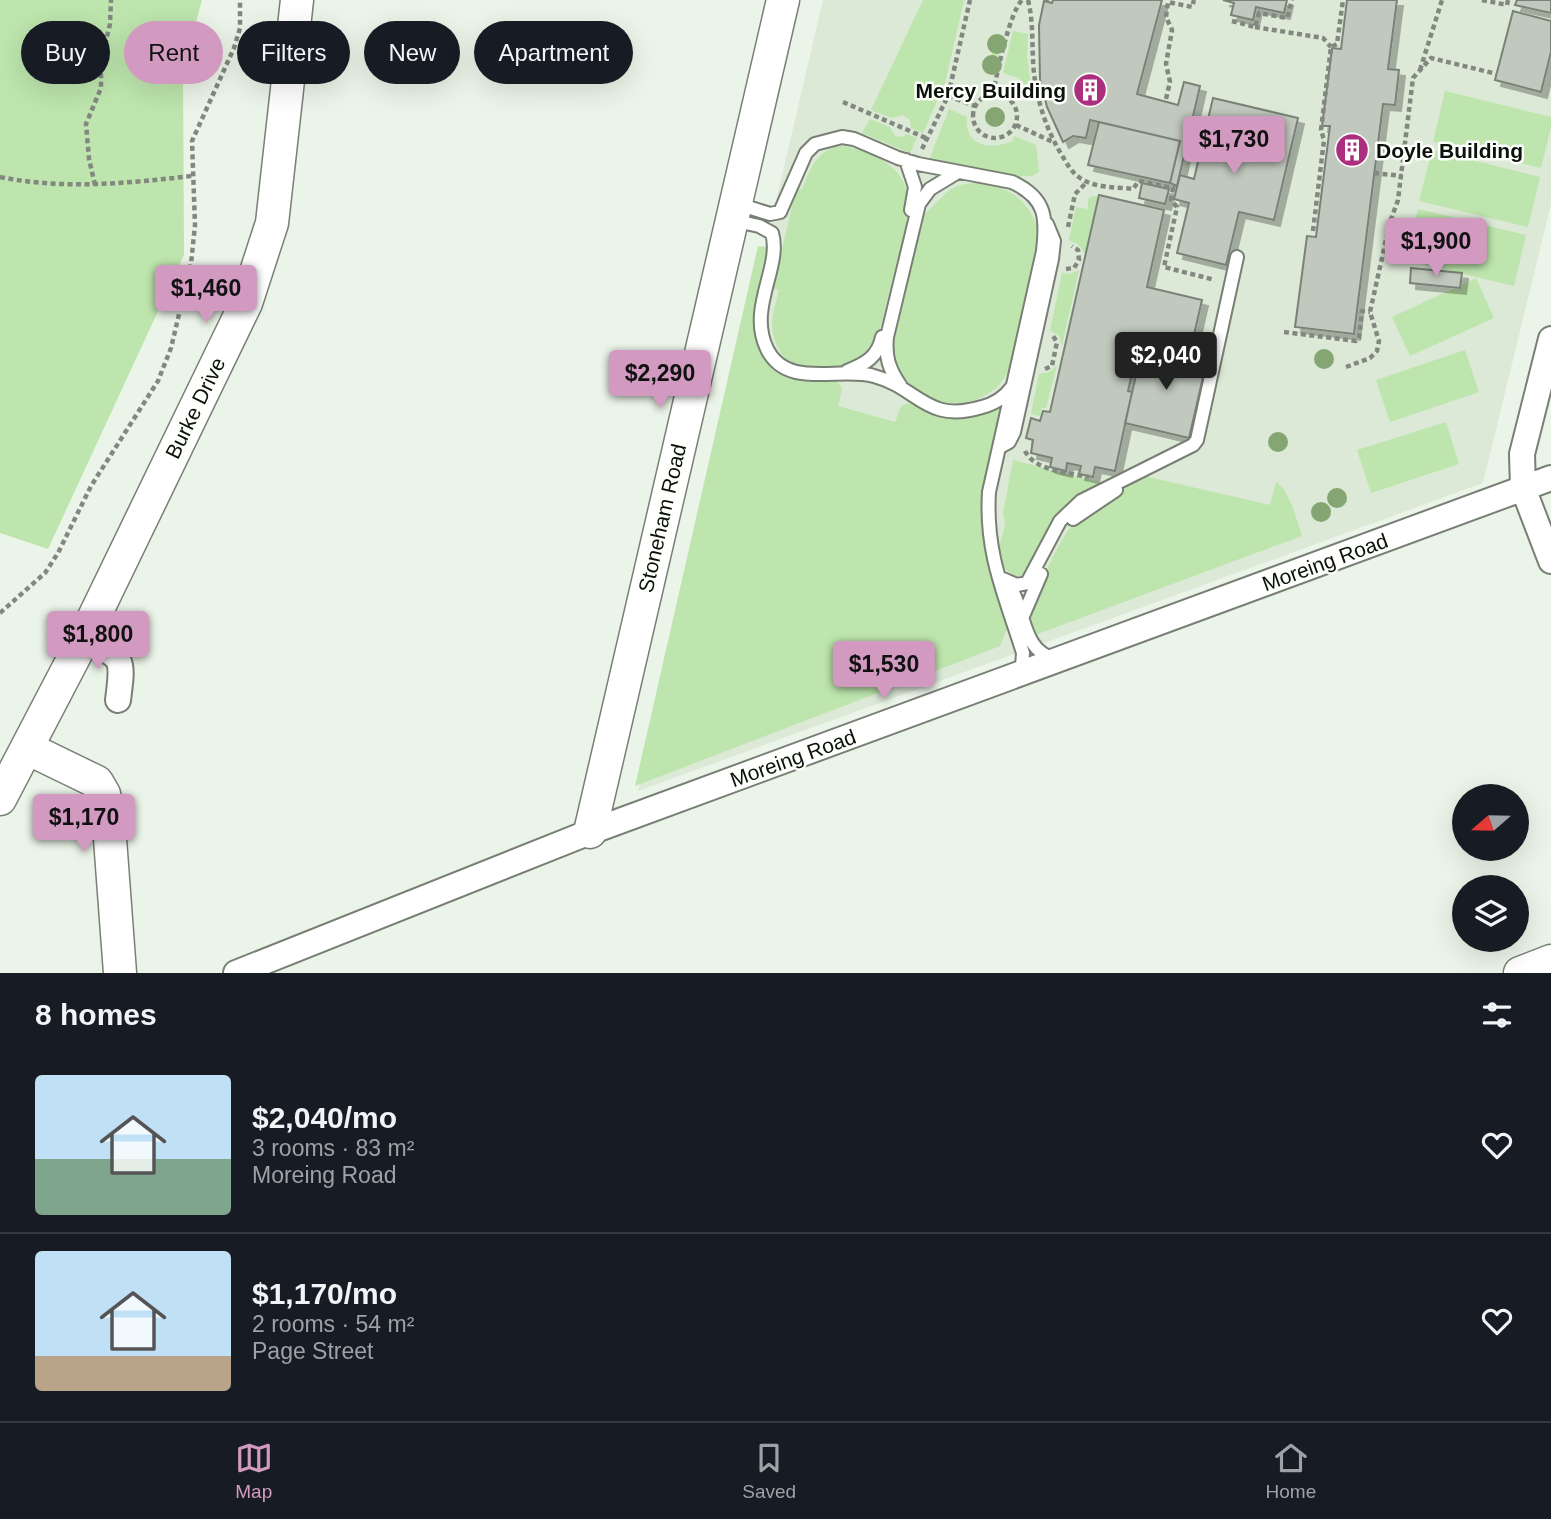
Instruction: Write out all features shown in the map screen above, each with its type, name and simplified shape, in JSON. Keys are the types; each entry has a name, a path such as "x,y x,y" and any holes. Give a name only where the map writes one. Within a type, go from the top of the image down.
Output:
{"street":[{"name":"Burke Drive","path":"0,799 83,640 246,303 272,223 297,0"},
{"name":"Stoneham Road","path":"590,832 783,0"},
{"path":"1551,339 1522,454 1523,488 1551,561"},
{"name":"Moreing Road","path":"236,973 590,832 1551,478"},
{"path":"83,640 113,653 120,661 122,668 118,700"},
{"path":"27,748 92,779 104,794 108,812 120,973"},
{"path":"1520,973 1551,961"}],"lane":[{"path":"733,212 780,212 806,153 815,144 829,139 854,139 912,162 1003,180 1025,188 1037,200 1046,224 1035,289 989,492 989,541 1023,653 1022,666 1014,677"},
{"path":"838,374 867,361 874,356 880,345 915,187 912,162"},
{"path":"907,393 892,373 886,350 902,270 919,204 930,189 958,172"},
{"path":"733,212 772,233 774,248 764,292 761,321 766,347 772,358 784,367 800,373 871,375 894,383 931,408 948,412 962,412 998,401 1014,384"},
{"path":"1000,447 1012,438 1048,279 1054,247 1052,233 1046,224"},
{"path":"1023,617 1029,598 1066,527 1080,512 1139,474 1194,445 1197,440 1237,257"},
{"path":"1035,289 1048,279"},
{"path":"1020,352 1033,343"},
{"path":"1003,579 1017,585 1027,583 1052,533 1070,510 1093,493 1139,474"},
{"path":"995,567 1017,597 1028,636 1036,649 1047,657 1059,660"}],"path":[{"path":"95,185 89,159 86,124 101,88 101,61 110,24 111,0"},
{"path":"0,613 45,573 58,553 91,486 158,381 171,348 191,264 195,225 192,141 234,48 240,27 240,0"},
{"path":"912,162 948,96 970,0"},
{"path":"993,94 1017,5 1022,0"},
{"path":"1028,0 1033,21 1036,88 1042,113 1071,170 1087,182 1133,190 1139,180 1173,188 1171,200 1177,207 1164,267 1231,284"},
{"path":"1167,99 1170,82 1166,64 1172,30 1166,17 1168,2 1192,7 1194,0"},
{"path":"1255,27 1259,13 1287,18 1292,0"},
{"path":"1331,47 1338,44 1343,0"},
{"path":"1420,71 1441,0"},
{"path":"1482,0 1507,5 1508,0"},
{"path":"1232,21 1323,38 1331,47 1313,231"},
{"path":"1346,367 1370,358 1377,351 1379,341 1370,312 1390,222 1398,200 1413,78 1431,58 1497,74"},
{"path":"993,94 1008,98 1013,103 1016,125 1006,136 993,139 986,136 975,127 975,106 980,100 993,94"},
{"path":"948,96 975,106"},
{"path":"843,102 926,138"},
{"path":"1016,125 1055,143"},
{"path":"1374,173 1402,176"},
{"path":"0,177 57,186 192,176"},
{"path":"1066,234 1074,194 1087,182"},
{"path":"1068,245 1078,250 1080,262"},
{"path":"1284,332 1356,341 1359,338 1362,311 1370,312"},
{"path":"1055,355 1062,357"},
{"path":"1021,441 1027,456 1038,464 1098,480 1108,478 1117,482"}],"shaded area":[{"path":"823,0 1551,0 1551,204 1483,483 638,791"}],"green space":[{"path":"0,0 202,0 196,21 124,21 124,84 183,84 184,255 48,549 0,533"},
{"path":"923,0 964,0 945,83 923,133 911,128 910,120 903,115 892,118 871,110"},
{"path":"1013,31 1028,34 1027,56 1032,93 1019,78 1003,73"},
{"path":"996,34 1002,36 993,73 988,73"},
{"path":"1445,91 1551,117 1541,168 1433,142"},
{"path":"949,109 967,117 970,135 981,144 1005,144 1013,141 1014,136 1036,145 1039,172 1020,178 929,160"},
{"path":"870,119 890,127 895,136 902,137 907,134 917,138 910,153 862,133"},
{"path":"842,146 867,152 889,164 897,173 908,195 907,221 880,329 870,346 857,360 842,367 804,369 786,359 775,341 772,323 779,290 773,288 796,189 802,190 811,168 821,156"},
{"path":"1432,150 1540,177 1528,227 1419,201"},
{"path":"972,183 995,186 1014,195 1029,210 1039,230 1010,368 999,384 985,395 969,402 952,403 935,400 919,392 906,380 896,364 893,331 921,218 949,190"},
{"path":"1099,197 1085,254 1078,244 1069,239 1076,207 1088,209 1088,199"},
{"path":"1418,209 1526,235 1514,286 1405,260"},
{"path":"758,246 767,247 756,301 756,338 762,354 773,368 796,380 838,382 842,389 838,406 895,422 901,406 908,403 946,417 966,418 1003,402 986,477 982,515 983,538 1008,627 1000,646 635,786"},
{"path":"1079,270 1062,346 1059,336 1050,330 1062,273 1070,274"},
{"path":"1476,278 1494,318 1410,356 1392,317"},
{"path":"1465,350 1479,392 1390,422 1376,380"},
{"path":"1057,365 1046,408 1042,408 1040,416 1031,414 1039,374 1050,372"},
{"path":"1446,422 1459,464 1371,493 1357,450"},
{"path":"1013,460 1103,483 1075,503 1050,528 1027,574 1021,576 1007,571 1001,563 999,553"},
{"path":"1144,476 1270,505 1276,482 1289,498 1302,536 1035,635 1028,614 1050,563 1071,526 1095,507"}],"building":[{"name":"Mercy Building","path":"1053,0 1162,0 1137,94 1178,105 1184,82 1200,86 1177,186 1170,183 1180,141 1090,120 1086,138 1073,136 1063,142 1047,107 1040,80 1039,25 1044,1 1052,3"},
{"path":"1223,0 1287,0 1284,13 1256,7 1253,20 1231,15 1234,3"},
{"name":"Doyle Building","path":"1347,0 1397,0 1388,69 1399,70 1395,105 1383,104 1354,334 1295,327 1307,236 1316,237 1330,126 1322,126 1332,48 1341,49"},
{"path":"1517,0 1551,0 1551,13 1515,5"},
{"path":"1513,11 1551,21 1551,52 1541,92 1495,80"},
{"path":"1213,98 1298,118 1274,220 1239,212 1226,265 1177,253 1189,203 1174,199 1180,175 1194,179"},
{"path":"1099,122 1180,141 1170,183 1088,165"},
{"path":"1142,183 1169,189 1165,204 1139,198"},
{"path":"1099,195 1164,210 1147,287 1202,300 1189,356 1132,342 1131,346 1138,347 1128,391 1132,392 1115,471 1095,467 1093,477 1079,474 1081,466 1067,463 1066,471 1050,467 1052,458 1031,453 1033,440 1026,438 1031,418 1040,421 1043,411 1050,412"},
{"path":"1411,268 1462,273 1460,288 1410,283"},
{"path":"1143,345 1207,360 1189,438 1125,423"}],"place":[{"name":"Mercy Building","path":"1090,90"},
{"name":"Doyle Building","path":"1352,150"}]}
